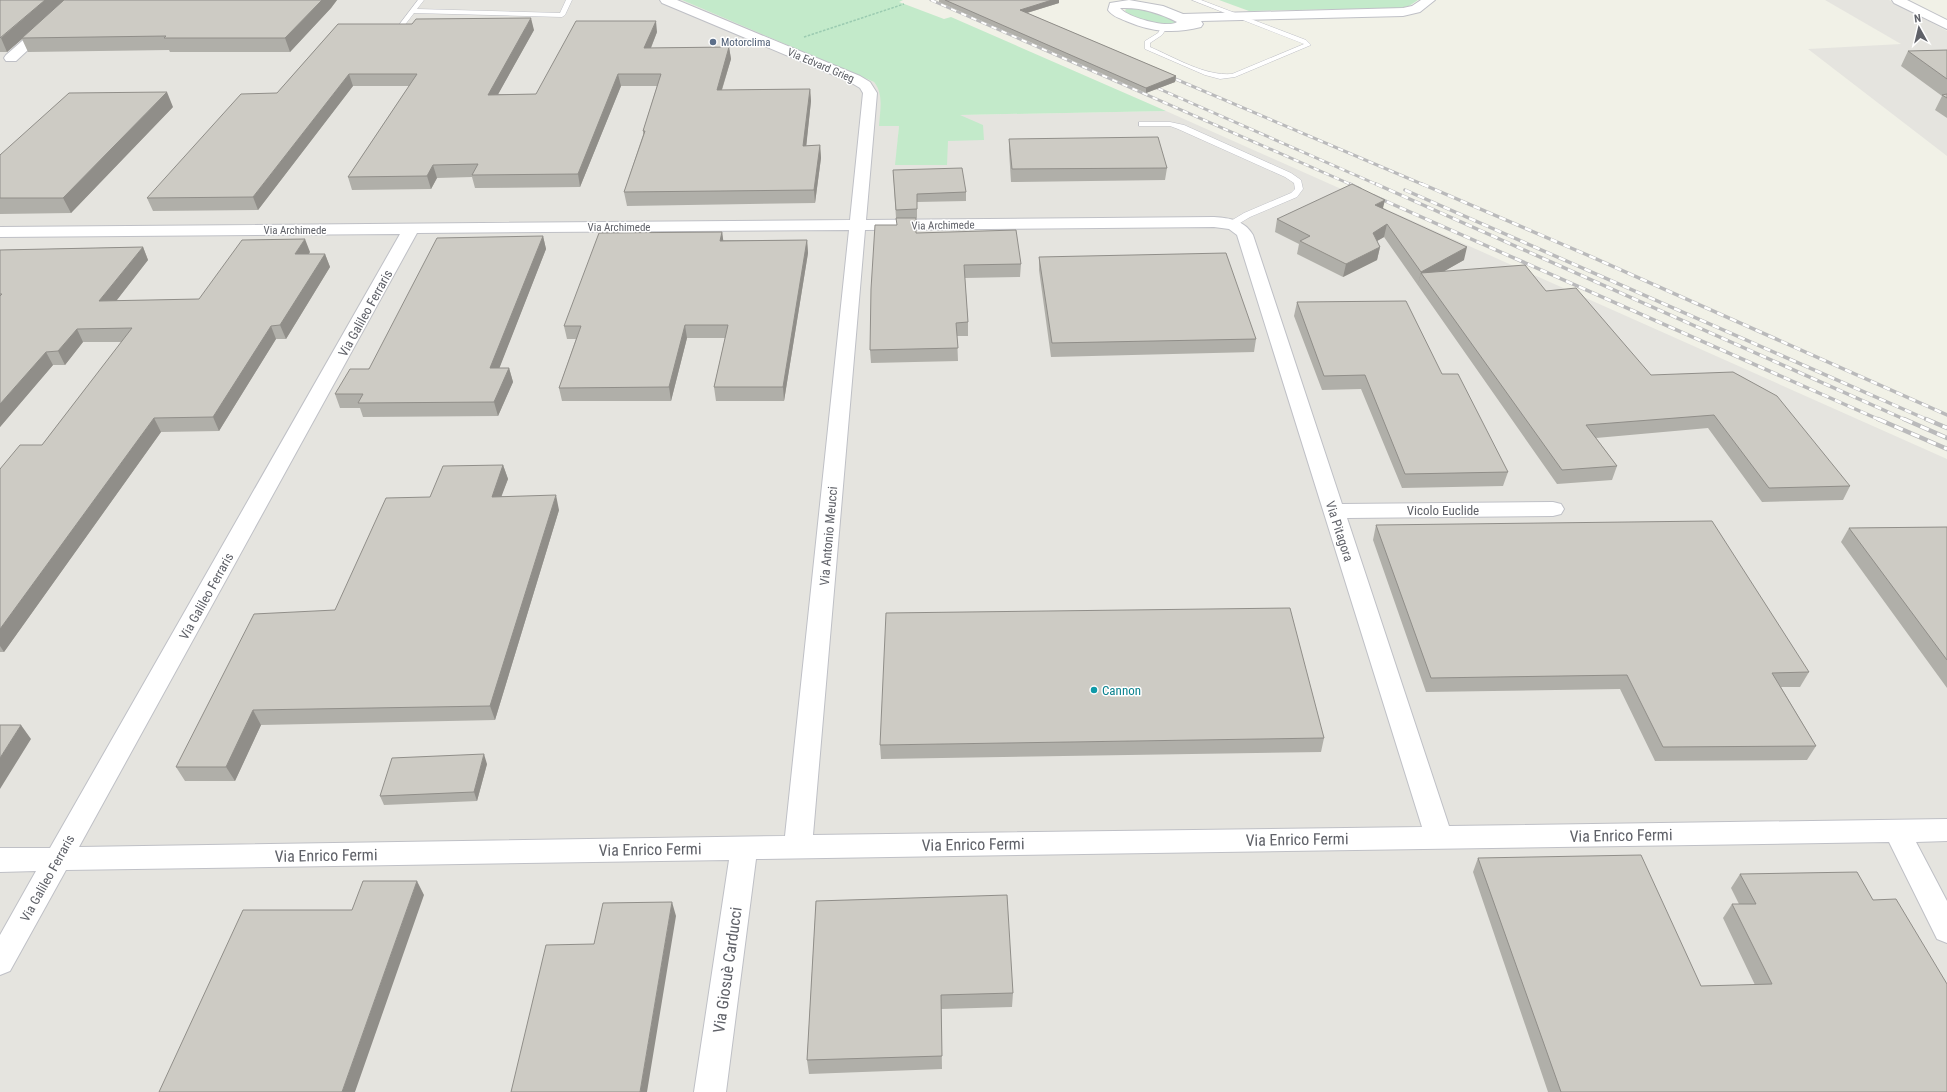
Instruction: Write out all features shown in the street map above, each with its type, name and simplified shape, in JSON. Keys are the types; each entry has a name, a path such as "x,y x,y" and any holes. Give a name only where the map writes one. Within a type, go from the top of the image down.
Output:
{"street":[{"path":"11,58 76,0"},
{"name":"Via Edvard Grieg","path":"666,0 855,79 865,85 868,89 870,99 858,226"},
{"path":"1179,22 1135,1 1117,2 1114,6 1114,10 1117,13 1149,27 1163,29 1179,22 1215,16 1403,12 1416,10 1429,0"},
{"path":"1898,0 1947,25"},
{"name":"Via Archimede","path":"0,232 1209,222 1235,226"},
{"name":"Via Antonio Meucci","path":"798,847 858,226"},
{"name":"Via Pitagora","path":"1235,226 1245,235 1439,838"},
{"name":"Via Galileo Ferraris","path":"0,962 410,229"},
{"name":"Vicolo Euclide","path":"1334,511 1553,509"},
{"name":"Via Enrico Fermi","path":"0,860 1947,830"},
{"path":"1897,831 1947,930"},
{"name":"Via Giosuè Carducci","path":"710,1092 744,848"}],"lane":[{"path":"402,24 421,0"},
{"path":"412,11 562,15 568,0"},
{"path":"1195,0 1211,8 1215,16"},
{"path":"1163,29 1160,34 1147,42 1147,48 1207,74 1220,77 1233,76 1308,45 1304,41 1238,15 1204,4"},
{"path":"1142,124 1170,124 1181,127 1288,175 1298,182 1299,189 1294,195 1247,215 1235,226"}],"path":[{"path":"777,46 904,4"}],"shaded area":[{"path":"0,0 682,0 874,82 899,126 896,165 947,165 947,141 958,115 1166,111 1947,459 1947,1092 0,1092"},
{"path":"1825,0 1889,0 1947,31 1947,156 1808,49 1901,44"}],"green space":[{"path":"682,0 903,0 899,2 944,19 951,17 1166,111 960,115 983,125 984,140 948,141 947,165 895,165 899,126 879,126 880,97 874,82"},
{"path":"1219,0 1418,0 1409,6 1401,8 1249,11"},
{"path":"1128,8 1144,8 1173,20 1176,24 1159,27 1127,14 1125,10"}],"building":[{"path":"0,0 45,0 0,38"},
{"path":"64,0 322,0 285,38 164,38 166,36 22,38"},
{"path":"945,0 1052,0 1020,10 1176,76 1146,88"},
{"path":"531,18 488,95 536,94 576,21 656,21 644,48 729,47 717,90 810,89 803,146 820,145 814,190 624,192 645,131 643,131 661,74 618,74 578,174 472,175 478,164 433,165 427,176 348,177 417,74 349,74 253,197 147,198 241,94 277,93 338,24 412,24 416,19"},
{"path":"1947,50 1947,79 1908,51"},
{"path":"167,92 63,198 0,198 0,155 69,93"},
{"path":"1158,137 1167,168 1012,169 1009,139"},
{"path":"962,168 966,192 917,194 917,209 896,210 893,170"},
{"path":"1352,184 1385,200 1375,205 1467,247 1421,272 1387,224 1373,233 1380,247 1346,264 1300,241 1310,236 1277,219"},
{"path":"896,218 916,218 916,233 1016,230 1021,264 964,265 968,322 956,323 958,348 870,350 871,289 875,225 897,225"},
{"path":"722,232 720,241 807,240 783,387 714,387 728,325 685,325 669,387 559,388 581,326 564,326 599,233"},
{"path":"543,236 490,368 509,368 494,402 358,403 363,394 335,394 350,369 369,369 437,238"},
{"path":"305,239 295,254 325,254 280,325 271,326 213,417 154,418 0,629 0,469 20,445 42,445 132,328 77,329 58,351 46,352 0,404 0,296 2,294 0,294 0,250 143,247 99,301 199,299 242,240"},
{"path":"1226,253 1256,339 1052,343 1039,257"},
{"path":"1525,265 1546,291 1576,288 1651,375 1733,372 1777,396 1850,486 1769,488 1714,415 1586,425 1617,466 1562,470 1421,273"},
{"path":"1406,301 1442,374 1458,374 1508,472 1405,474 1365,375 1324,376 1297,302"},
{"path":"503,465 492,497 556,495 490,706 253,710 226,767 176,767 254,614 335,610 386,498 430,497 443,466"},
{"path":"1712,521 1809,672 1772,673 1816,746 1663,747 1627,675 1431,678 1376,525"},
{"path":"1947,527 1947,660 1849,528"},
{"name":"Cannon","path":"1290,608 1324,738 880,745 886,613"},
{"path":"0,725 21,725 0,758"},
{"path":"484,754 474,792 380,796 392,758"},
{"path":"1641,855 1701,986 1772,984 1732,904 1756,904 1740,874 1857,872 1873,900 1896,899 1947,984 1947,1092 1561,1092 1478,858"},
{"path":"363,881 417,881 342,1092 159,1092 243,910 352,910"},
{"path":"1007,895 1013,993 941,995 942,1056 807,1060 816,901"},
{"path":"672,902 640,1092 511,1092 546,945 594,944 603,903"}],"railway":[{"path":"931,0 1352,185"},
{"path":"1166,75 1424,185"},
{"path":"1148,84 1378,185"},
{"path":"1376,184 1906,420"},
{"path":"1422,184 1585,254 1947,415"},
{"path":"1352,185 1360,189"},
{"path":"1405,190 1928,420"},
{"path":"1374,196 1880,420"},
{"path":"1878,419 1947,449"},
{"path":"1904,419 1947,438"},
{"path":"1926,419 1947,428"}],"place":[{"name":"Motorclima","path":"713,42"},
{"name":"Cannon","path":"1094,690"}]}
